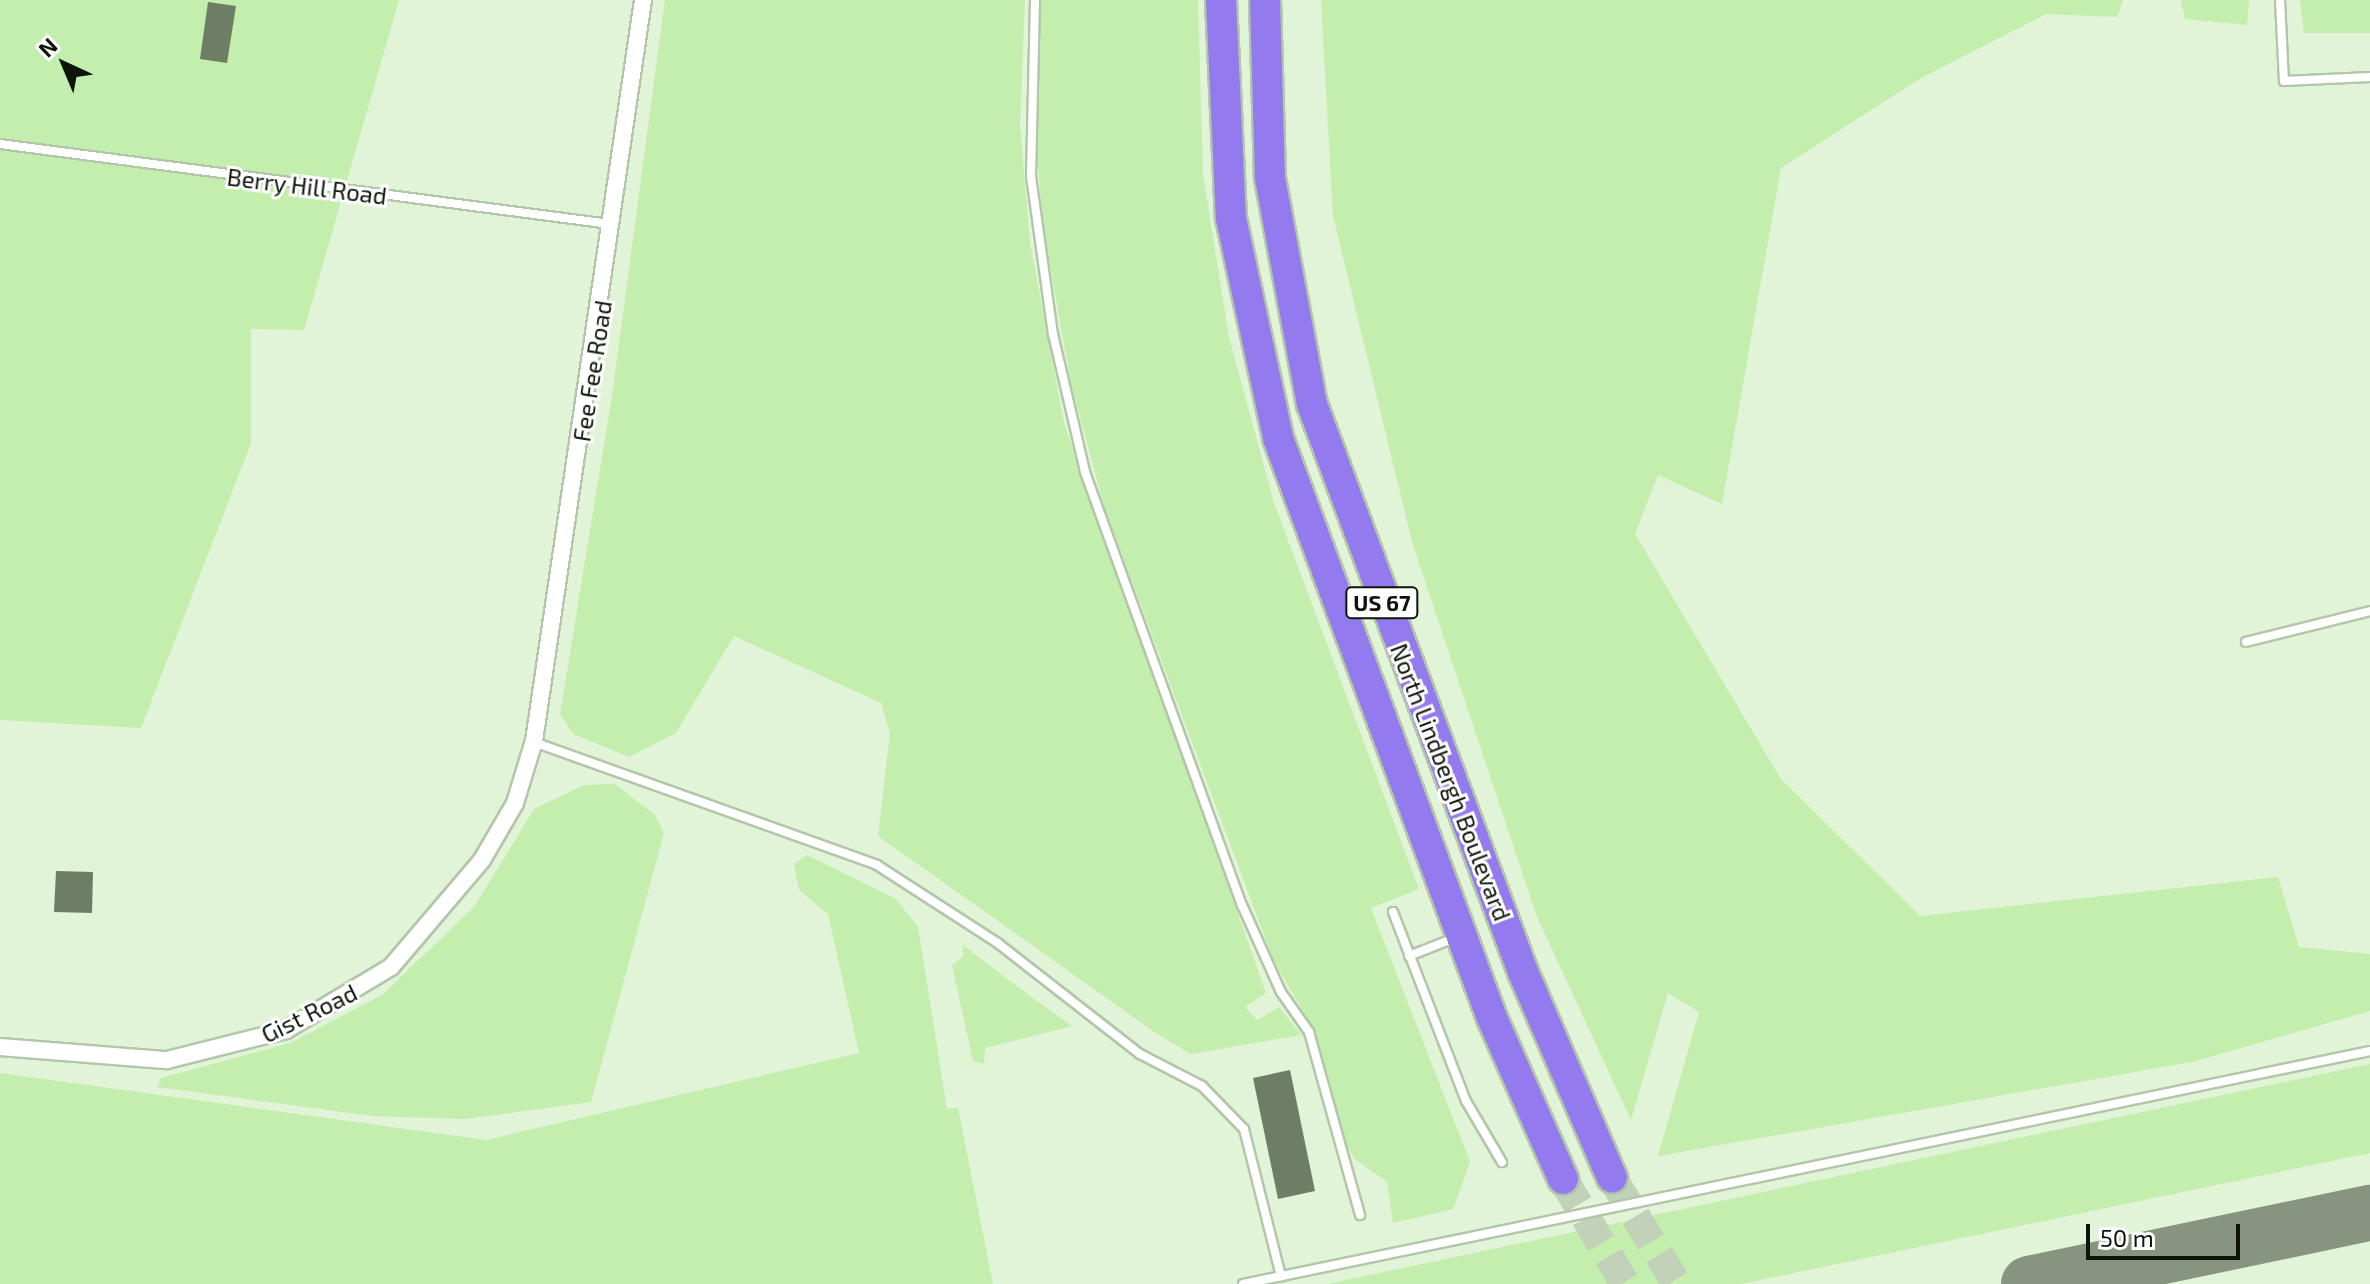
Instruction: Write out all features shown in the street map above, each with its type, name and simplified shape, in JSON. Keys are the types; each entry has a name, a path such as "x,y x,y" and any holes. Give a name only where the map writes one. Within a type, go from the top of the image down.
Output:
{"highway":[{"name":"North Lindbergh Boulevard","path":"1221,0 1231,218 1258,365 1300,509 1460,936 1563,1179"},
{"name":"North Lindbergh Boulevard","path":"1265,0 1270,178 1312,404 1523,972 1612,1178"}],"street":[{"name":"Fee Fee Road","path":"534,741 615,225 643,0"},
{"name":"Gist Road","path":"0,1047 167,1060 286,1030 345,1001 391,967 474,871 515,803 534,741"}],"lane":[{"path":"1035,0 1031,176 1053,334 1085,472 1242,905 1281,992 1309,1032 1360,1215"},
{"path":"2280,0 2284,81 2370,77"},
{"name":"Berry Hill Road","path":"0,144 615,225"},
{"path":"2246,642 2370,611"},
{"path":"534,741 877,865 999,944 1140,1054 1202,1086 1244,1129 1281,1276"},
{"path":"1393,912 1466,1101 1502,1162"},
{"path":"1409,956 1460,936"},
{"path":"1243,1284 2370,1051"}],"green space":[{"path":"0,0 399,0 304,330 251,329 251,443 141,728 0,720"},
{"path":"665,0 1025,0 1020,125 1030,242 1064,423 1266,993 1245,1007 1257,1020 1279,1007 1301,1035 1190,1054 1153,1031 878,836 890,733 881,703 734,636 676,733 629,757 573,734 560,714 612,396"},
{"path":"1041,0 1198,0 1203,175 1229,337 1274,503 1419,889 1371,908 1470,1162 1453,1209 1393,1223 1387,1182 1355,1159 1341,1137 1314,1030 1273,959 1105,509 1071,384 1043,226 1033,102"},
{"path":"1321,0 2123,0 2117,17 2046,14 1921,78 1781,168 1722,504 1658,475 1635,534 1781,779 1920,916 2278,877 2299,947 2370,954 2370,1011 2192,1062 1658,1156 1699,1012 1668,993 1631,1120 1537,917 1412,542 1333,216"},
{"path":"2181,0 2249,0 2247,25 2185,19"},
{"path":"2300,0 2370,0 2370,33 2304,33"},
{"path":"615,784 655,815 664,833 591,1102 465,1119 372,1116 157,1087 161,1078 290,1043 382,995 474,907 534,809 584,785"},
{"path":"807,855 896,899 918,927 947,1109 958,1108 993,1284 0,1284 0,1073 486,1140 859,1053 828,914 799,890 794,864"},
{"path":"963,945 1072,1026 985,1048 984,1064 973,1061 952,965 963,957"},
{"path":"2370,1064 2370,1153 1741,1284 1327,1284"}],"building":[{"path":"208,2 236,6 227,63 200,59"},
{"path":"56,871 93,872 92,913 54,912"},
{"path":"1290,1070 1315,1191 1278,1199 1253,1078"}],"taxiway":[{"path":"2029,1284 2370,1213"}],"tunnel":[{"path":"1612,1178 1677,1284"},
{"path":"1563,1179 1625,1284"}]}
